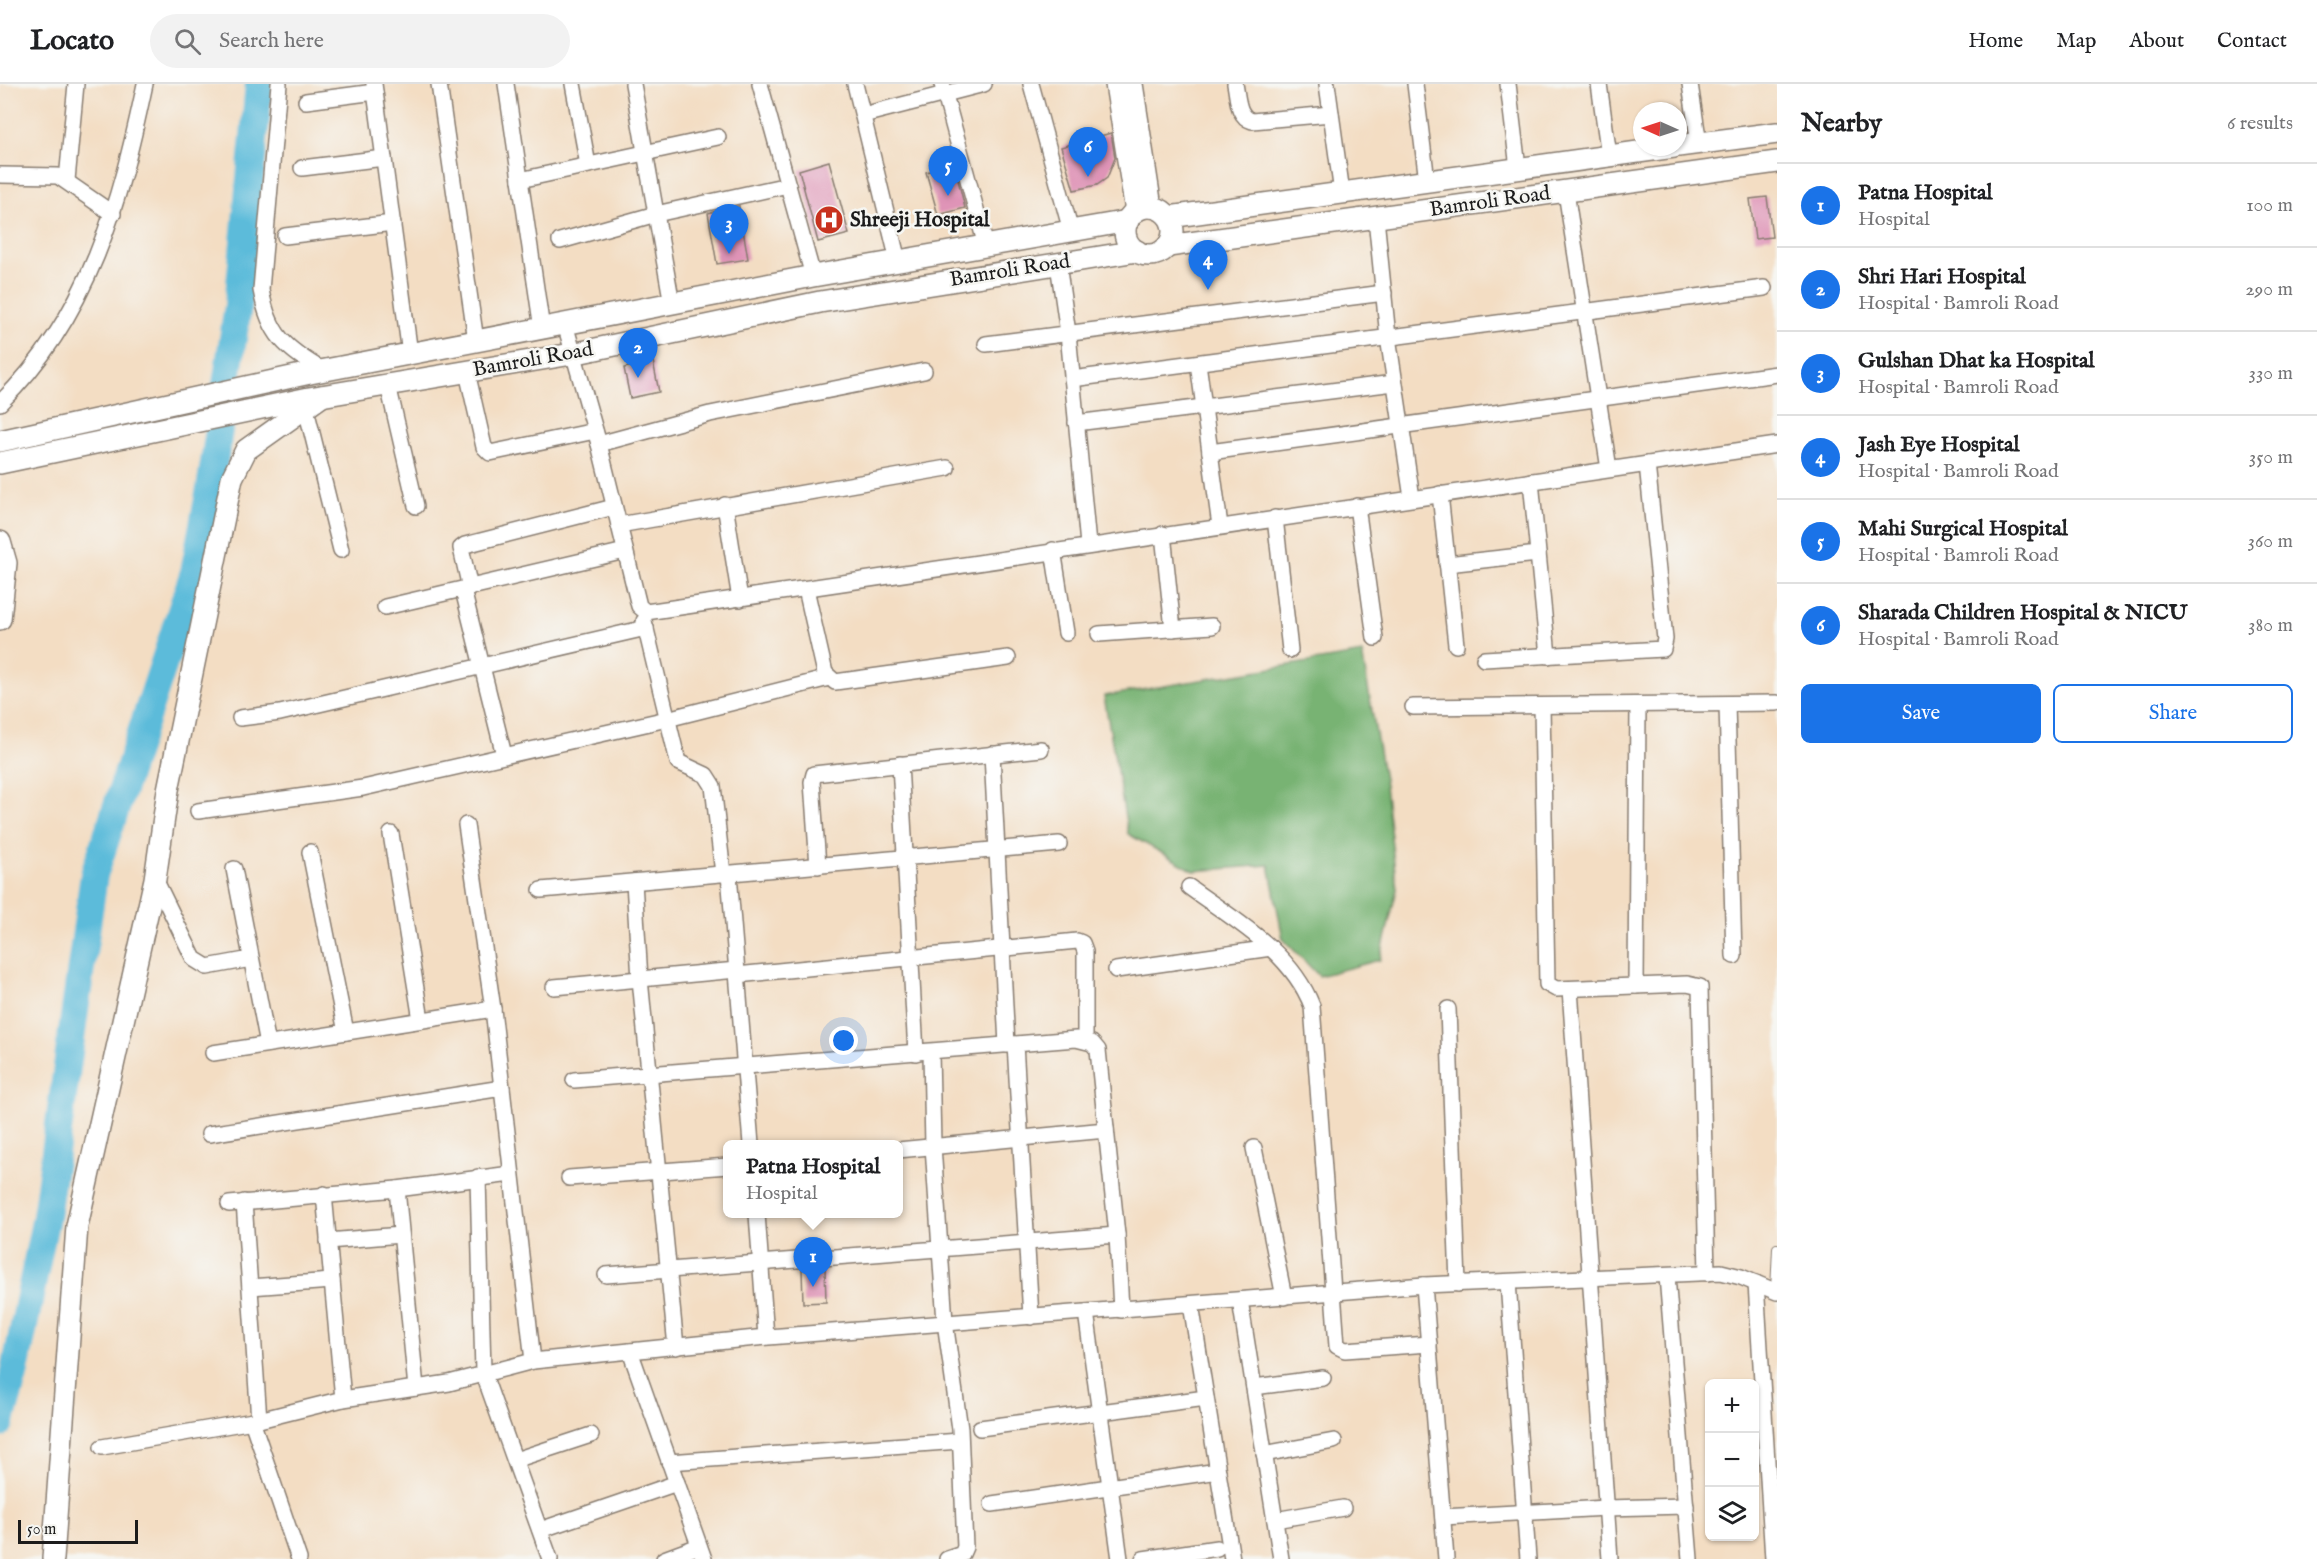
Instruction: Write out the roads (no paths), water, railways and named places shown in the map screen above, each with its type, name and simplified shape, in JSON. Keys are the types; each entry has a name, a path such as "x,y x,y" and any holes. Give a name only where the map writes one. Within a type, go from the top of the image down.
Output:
{"street":[{"path":"67,180 76,84"},
{"path":"0,403 29,375 43,356 87,278 113,214 128,163 145,84"},
{"path":"279,84 261,290 266,313 282,342 317,372"},
{"path":"439,84 476,341"},
{"path":"506,84 542,329"},
{"path":"573,84 588,165"},
{"path":"633,84 672,303"},
{"path":"760,84 813,276"},
{"path":"855,84 898,261"},
{"path":"863,115 943,89 984,84"},
{"path":"1031,84 1071,231"},
{"path":"1116,84 1146,214 1173,232 1168,246 1155,254 1137,251 1126,237 1146,214 1132,84"},
{"path":"1235,84 1241,113 1252,121 1331,114"},
{"path":"1327,84 1342,193"},
{"path":"1415,84 1427,181"},
{"path":"1508,84 1518,168"},
{"path":"1599,84 1609,156"},
{"path":"1687,115 1690,84"},
{"path":"306,101 374,88 410,354"},
{"path":"943,89 986,246"},
{"name":"Bamroli Road","path":"1687,146 1777,133"},
{"path":"520,180 718,137"},
{"name":"Bamroli Road","path":"0,441 317,372 813,276 1071,231 1146,214 1342,193 1633,153"},
{"path":"302,168 384,158"},
{"name":"Bamroli Road","path":"1168,246 1777,162"},
{"path":"0,175 50,174 67,180 113,214"},
{"path":"560,241 656,214 788,185"},
{"path":"1566,192 1609,469"},
{"path":"1376,218 1388,337 1412,498"},
{"path":"285,236 393,223"},
{"name":"Bamroli Road","path":"0,463 388,385 572,354 820,302 1137,251"},
{"path":"1058,264 1068,333 1088,545"},
{"path":"1072,379 1764,288"},
{"path":"986,344 1383,293"},
{"path":"565,324 597,438 678,762 706,775 713,786 737,972 751,1140"},
{"path":"1198,363 1220,526"},
{"path":"467,372 484,447 490,453 597,438 924,371"},
{"path":"1210,452 1777,374"},
{"path":"1076,423 1394,383"},
{"path":"388,385 416,506"},
{"path":"53,1559 77,1226 155,879 168,790 232,478 246,450 312,401 341,550"},
{"path":"641,610 653,612 1053,550 1777,445"},
{"path":"1484,658 1658,650 1665,644 1647,464"},
{"path":"619,525 946,468"},
{"path":"1531,481 1548,656"},
{"path":"1440,494 1456,645"},
{"path":"725,505 740,599"},
{"path":"1357,506 1375,638"},
{"path":"504,755 481,666 466,589 461,548 465,545 614,507"},
{"path":"1275,518 1290,650"},
{"path":"1163,534 1173,629"},
{"path":"0,542 6,563 0,619"},
{"path":"1053,550 1066,633"},
{"path":"386,607 625,551"},
{"path":"1447,564 1538,554"},
{"path":"806,588 829,678"},
{"path":"1099,634 1212,626"},
{"path":"240,718 280,713 646,628"},
{"path":"198,812 363,788 667,719 829,678 842,682 1008,658"},
{"path":"1413,707 1777,703"},
{"path":"1727,704 1734,956"},
{"path":"1636,986 1638,705"},
{"path":"1542,706 1546,980 1550,987 1570,989 1687,984 1700,987 1707,1273"},
{"path":"818,866 812,782 814,774 1041,749"},
{"path":"992,754 1001,948 1029,1242 1031,1317"},
{"path":"900,764 909,957 924,1053 945,1322 960,1441 965,1547 962,1554 947,1559"},
{"path":"466,825 493,1009 533,1361"},
{"path":"391,834 421,1020"},
{"path":"541,890 1059,844"},
{"path":"310,852 346,1032"},
{"path":"234,869 268,1044"},
{"path":"155,879 194,959 200,965 207,967 251,959"},
{"path":"634,882 640,979 676,1347"},
{"path":"1189,887 1271,948 1307,995 1312,1006 1336,1342 1340,1349 1429,1344"},
{"path":"554,987 909,957 1068,940 1082,943 1085,951 1085,1040"},
{"path":"1116,970 1271,948"},
{"path":"1570,989 1588,1279 1610,1559"},
{"path":"213,1053 493,1009"},
{"path":"1448,1009 1458,1284"},
{"path":"574,1080 1011,1045 1085,1040 1092,1042 1098,1050 1117,1235 1121,1310"},
{"path":"209,1134 502,1088"},
{"path":"903,1149 1106,1130"},
{"path":"1254,1148 1284,1297"},
{"path":"568,1178 723,1166"},
{"path":"297,1558 255,1421 250,1287 236,1203 397,1189 511,1174"},
{"path":"478,1177 483,1372 550,1559"},
{"path":"397,1189 416,1388"},
{"path":"324,1194 343,1399"},
{"path":"757,1218 766,1337"},
{"path":"328,1241 401,1235"},
{"path":"606,1275 1117,1235"},
{"path":"102,1447 255,1421 343,1399 416,1388 533,1361 766,1337 1424,1285 1707,1273 1730,1274 1776,1291"},
{"path":"1667,1276 1690,1559"},
{"path":"250,1287 332,1281"},
{"path":"1508,1282 1528,1559"},
{"path":"1756,1283 1773,1559"},
{"path":"1424,1285 1446,1559"},
{"path":"1240,1300 1281,1559"},
{"path":"1191,1304 1232,1559"},
{"path":"1086,1312 1120,1559"},
{"path":"630,1351 701,1553 664,1559"},
{"path":"1254,1387 1323,1378"},
{"path":"980,1428 1206,1398"},
{"path":"515,1460 591,1435"},
{"path":"669,1462 960,1441"},
{"path":"1264,1454 1334,1441"},
{"path":"993,1504 1218,1472"},
{"path":"540,1530 677,1483"},
{"path":"1443,1517 1686,1506"},
{"path":"1275,1520 1343,1508"},
{"path":"1143,1559 1217,1548"}],"lane":[{"path":"1776,1291 1777,1248"}],"waterway":[{"path":"0,1424 14,1375 46,1217 94,875 194,572 210,489 238,306 259,84"}],"place":[{"name":"Sharada Children Hospital & NICU","path":"1088,177"},
{"name":"Mahi Surgical Hospital","path":"948,196"},
{"name":"Shreeji Hospital","path":"829,220"},
{"name":"Gulshan Dhat ka Hospital","path":"729,254"},
{"name":"Jash Eye Hospital","path":"1208,290"},
{"name":"Shri Hari Hospital","path":"638,378"},
{"name":"Patna Hospital","path":"813,1287"}]}
